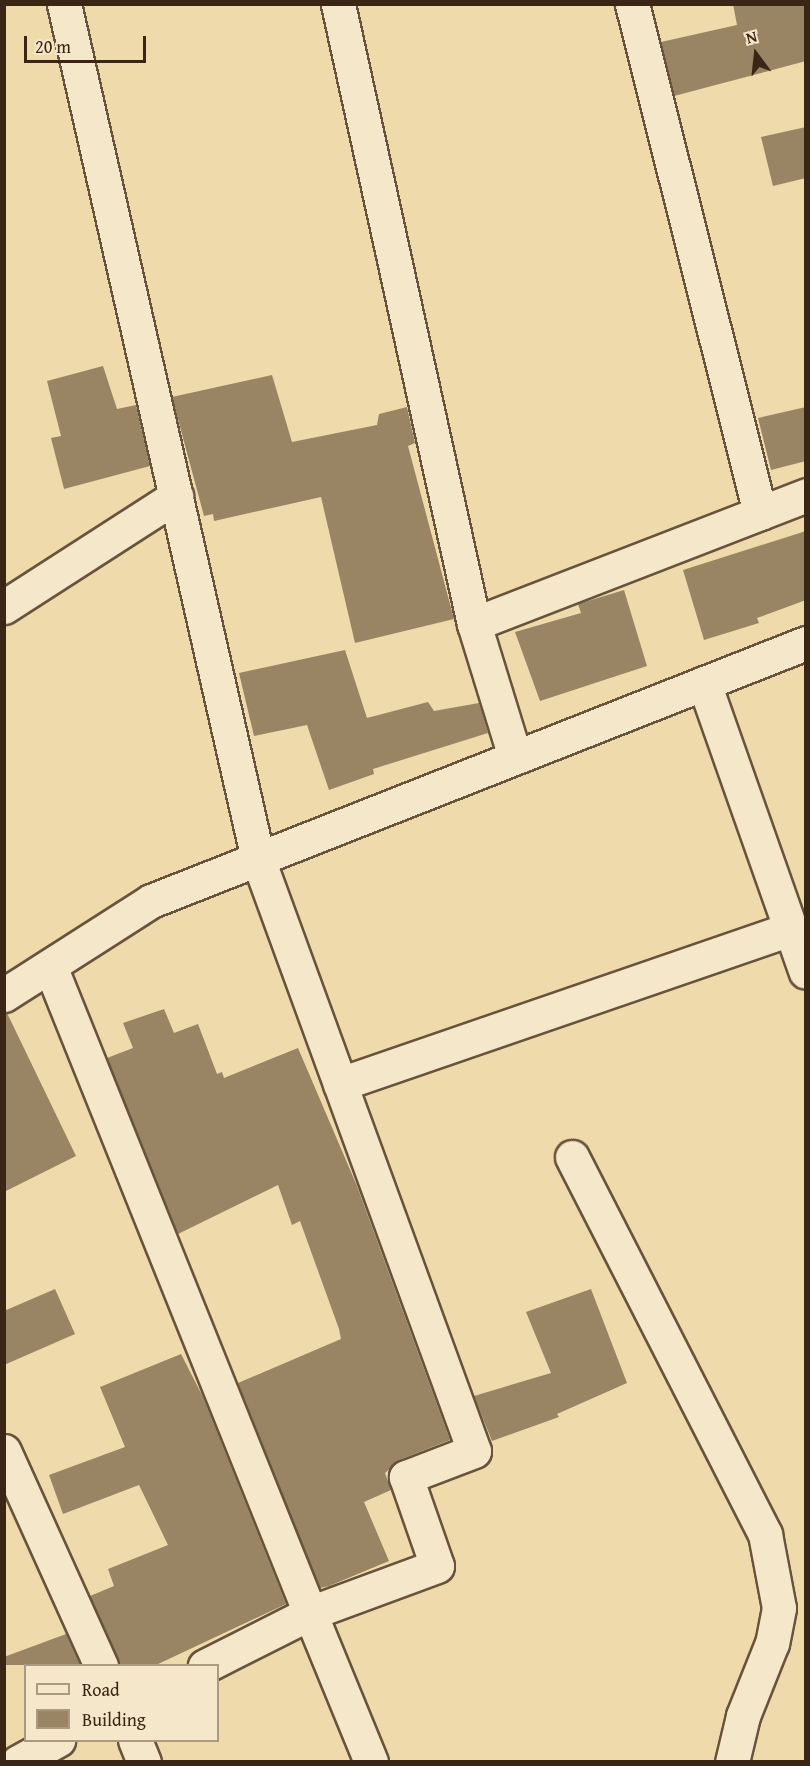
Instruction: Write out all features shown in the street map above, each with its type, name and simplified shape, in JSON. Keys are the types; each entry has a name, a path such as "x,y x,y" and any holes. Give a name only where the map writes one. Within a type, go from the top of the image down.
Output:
{"street":[{"path":"64,4 258,859 474,1451 406,1477 437,1566 310,1613 208,1664"},
{"path":"338,4 474,624 515,758"},
{"path":"632,4 760,513"},
{"path":"4,607 176,495"},
{"path":"474,624 806,495"},
{"path":"4,996 151,901 806,643"},
{"path":"704,683 806,972"},
{"path":"340,1084 791,929"},
{"path":"50,966 371,1761"},
{"path":"572,1157 765,1534 779,1608 772,1643 743,1716 732,1761"},
{"path":"4,1451 101,1664"},
{"path":"18,1761 54,1742"},
{"path":"136,1742 144,1761"}],"building":[{"path":"733,4 806,4 806,61 674,96 661,42 737,25"},
{"path":"806,127 806,178 773,186 761,137"},
{"path":"103,366 117,409 136,405 150,466 64,489 51,438 61,436 47,381"},
{"path":"272,375 292,442 377,425 379,414 407,407 415,443 408,446 454,619 355,643 321,497 214,521 213,514 204,516 172,397"},
{"path":"806,407 806,461 771,470 758,418"},
{"path":"806,531 806,600 757,618 759,623 704,640 683,570"},
{"path":"624,590 647,666 540,701 515,632 581,613 578,604"},
{"path":"345,650 367,718 428,702 434,711 479,703 488,733 373,769 374,774 329,790 307,725 254,736 239,673"},
{"path":"164,1009 174,1033 198,1024 217,1074 222,1072 224,1078 298,1048 357,1186 450,1440 399,1460 385,1473 391,1490 364,1502 389,1561 329,1586 320,1588 238,1383 341,1339 339,1329 300,1221 292,1225 278,1185 178,1234 107,1058 133,1048 123,1023"},
{"path":"7,1013 76,1156 4,1192 4,1014"},
{"path":"55,1289 75,1334 4,1365 4,1311"},
{"path":"591,1289 627,1383 557,1414 559,1417 492,1441 474,1396 551,1373 526,1312"},
{"path":"181,1354 203,1397 286,1604 158,1664 119,1664 90,1596 114,1586 108,1569 168,1545 139,1485 63,1514 49,1475 125,1447 100,1387"},
{"path":"66,1634 80,1664 4,1665 4,1657"}]}
